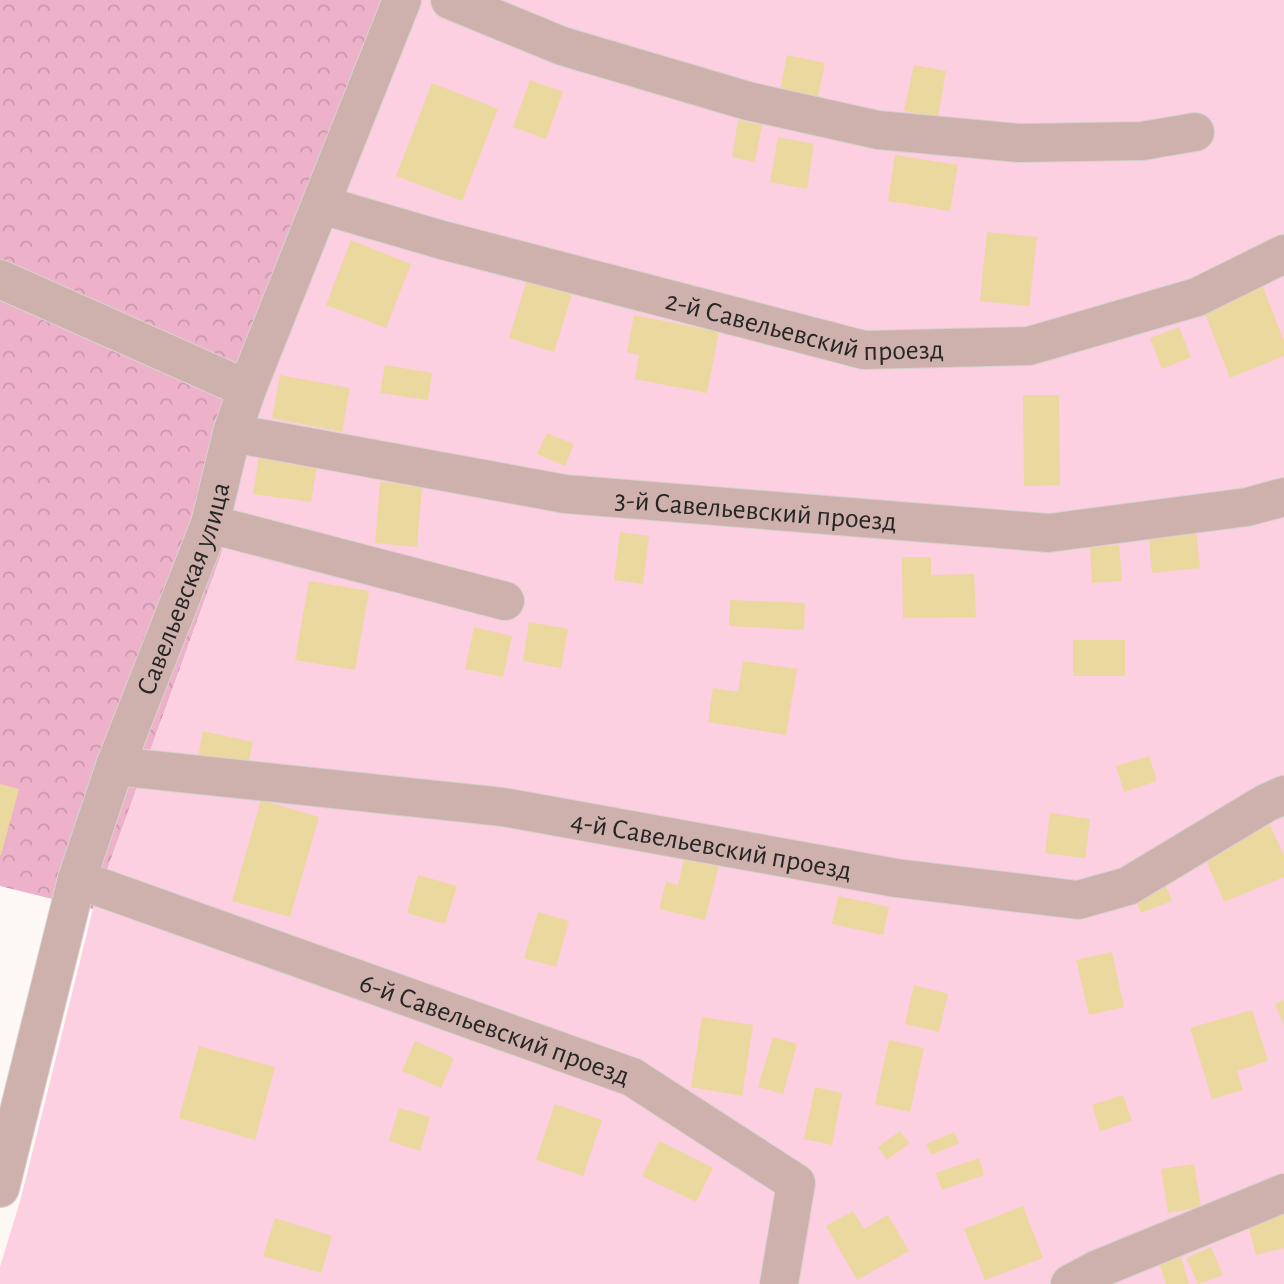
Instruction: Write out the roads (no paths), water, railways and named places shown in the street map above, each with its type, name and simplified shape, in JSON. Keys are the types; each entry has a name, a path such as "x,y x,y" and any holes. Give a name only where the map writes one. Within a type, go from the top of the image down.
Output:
{"street":[{"name":"Савельевская улица","path":"0,1188 77,879 116,766 210,524 232,433 247,388 402,0"},
{"path":"450,0 562,46 748,101 878,130 1019,143 1142,141 1195,132"},
{"name":"2-й Савельевский проезд","path":"322,205 442,240 864,350 1029,346 1197,297 1284,254"},
{"path":"0,279 247,388"},
{"name":"3-й Савельевский проезд","path":"232,433 565,494 1049,533 1247,507 1284,497"},
{"path":"210,524 505,601"},
{"name":"4-й Савельевский проезд","path":"116,766 502,807 896,878 1078,900 1128,886 1266,803 1284,795"},
{"name":"6-й Савельевский проезд","path":"77,879 632,1077 796,1183 779,1284"},
{"path":"1070,1284 1098,1269 1284,1194"}]}
